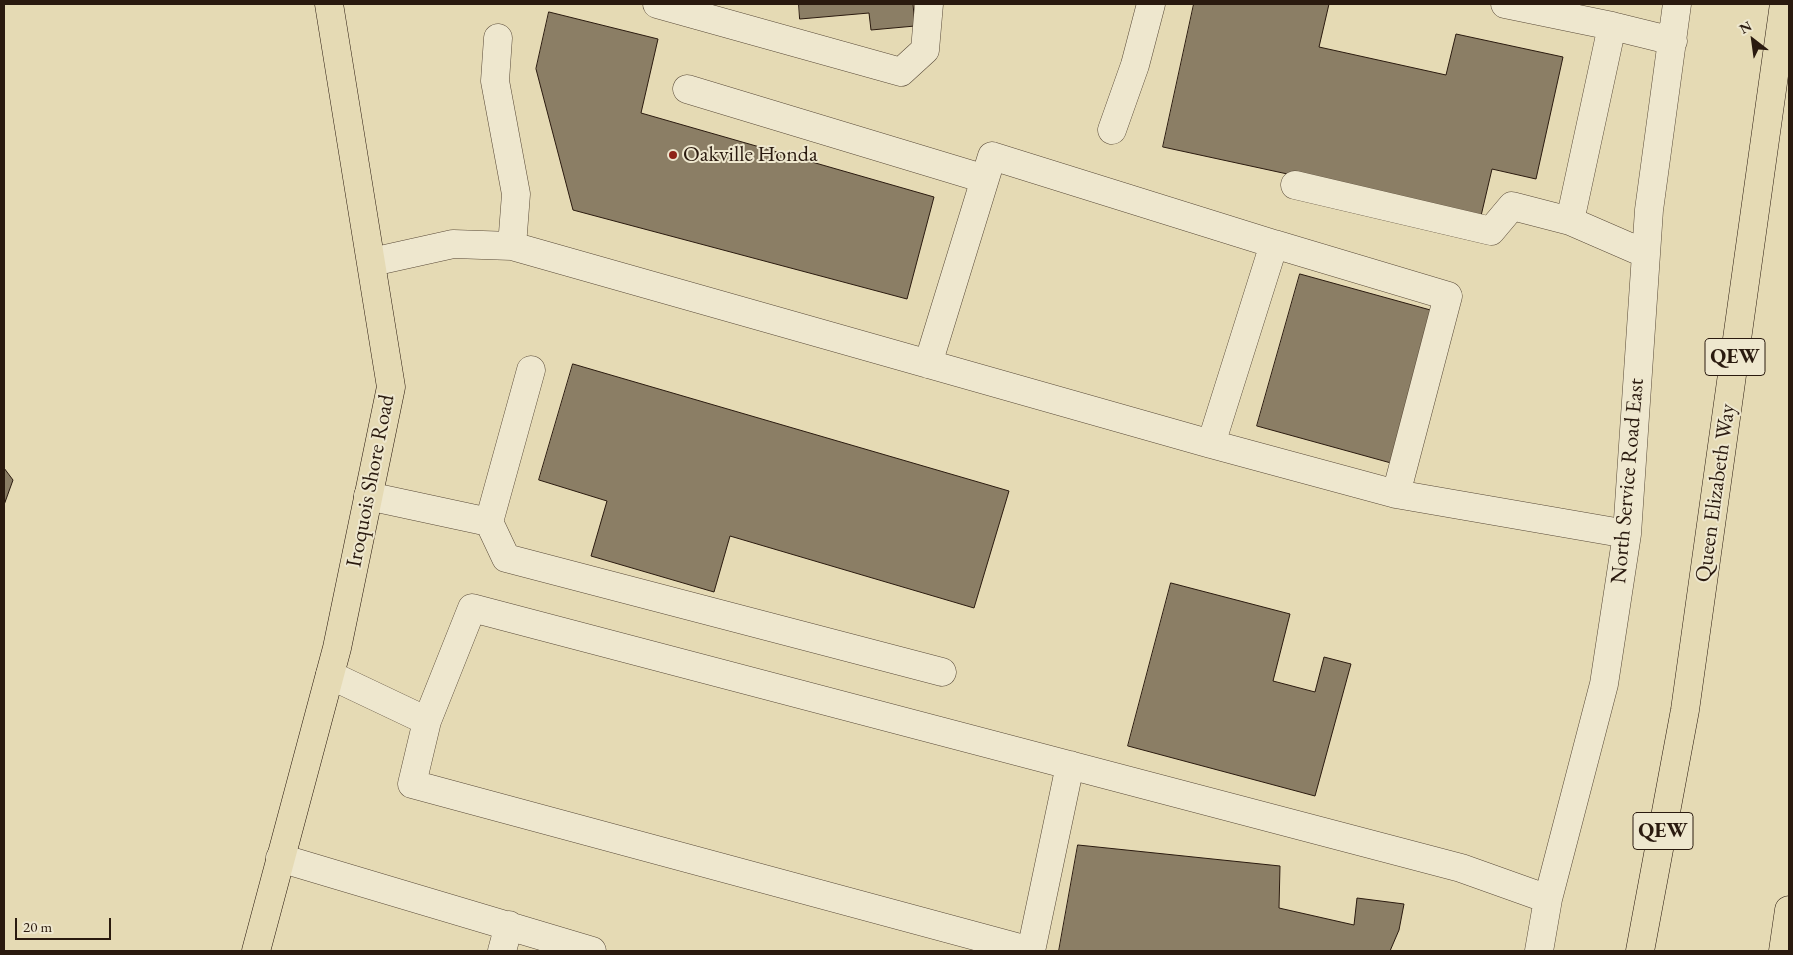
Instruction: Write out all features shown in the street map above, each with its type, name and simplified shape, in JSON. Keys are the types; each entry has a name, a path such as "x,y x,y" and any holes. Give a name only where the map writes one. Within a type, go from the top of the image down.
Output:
{"main road":[{"name":"Iroquois Shore Road","path":"256,951 330,675 391,387 329,4"},
{"name":"Queen Elizabeth Way","path":"1640,951 1685,710 1784,4"},
{"path":"1783,951 1789,910"}],"street":[{"path":"657,4 901,72 926,50 930,4"},
{"path":"1112,130 1135,65 1151,4"},
{"path":"1505,4 1612,26 1673,41"},
{"name":"North Service Road East","path":"1539,951 1548,899 1604,684 1627,534 1650,210 1677,4"},
{"path":"1570,221 1612,26"},
{"path":"498,38 495,82 516,194 512,246"},
{"path":"687,89 985,179"},
{"path":"928,364 992,156 1448,296 1396,494"},
{"path":"1295,185 1491,232 1512,206 1570,221 1646,254"},
{"path":"372,262 453,244 512,246 1211,444 1396,494 1627,534"},
{"path":"1211,444 1274,244"},
{"path":"531,370 489,522 506,558 942,672"},
{"path":"368,496 489,522"},
{"path":"1070,765 1031,951 412,784 427,721 472,608 1070,765 1461,868 1548,899"},
{"path":"330,675 427,721"},
{"path":"280,858 592,951"},
{"path":"502,951 508,925"}],"building":[{"path":"799,4 913,4 915,26 871,30 869,13 800,19"},
{"path":"1194,4 1329,4 1319,47 1446,75 1456,34 1563,57 1536,179 1492,169 1481,216 1163,147"},
{"name":"Oakville Honda","path":"549,12 658,39 641,113 934,197 907,299 573,210 536,69"},
{"path":"1300,274 1434,311 1391,463 1257,426"},
{"path":"573,364 1009,491 974,608 730,536 714,592 591,556 607,501 539,480"},
{"path":"4,468 13,480 4,505"},
{"path":"1171,583 1290,614 1273,681 1315,692 1324,657 1351,664 1315,796 1128,746"},
{"path":"1078,845 1280,866 1279,908 1354,925 1357,898 1404,904 1399,930 1390,951 1059,951"}],"place":[{"name":"Oakville Honda","path":"673,155"}]}
